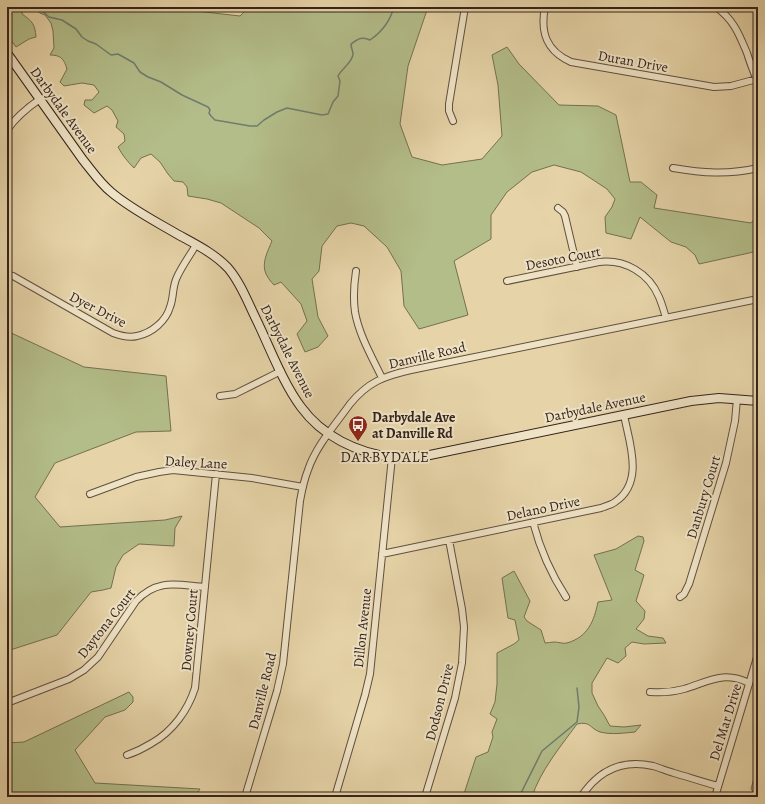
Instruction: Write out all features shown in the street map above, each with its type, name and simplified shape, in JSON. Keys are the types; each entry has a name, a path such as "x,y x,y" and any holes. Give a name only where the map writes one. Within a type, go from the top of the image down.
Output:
{"street":[{"path":"452,121 449,111 449,104 465,7"},
{"name":"Duran Drive","path":"545,7 543,24 546,39 550,47 555,52 571,62 714,87 731,86 757,81"},
{"path":"716,7 728,17 739,32 757,81"},
{"name":"Darbydale Avenue","path":"7,53 94,173 110,191 137,211 218,259 227,268 240,286 294,397 312,419 328,434 359,450 392,457 425,456 691,401 720,398 758,401"},
{"path":"7,130 23,111 40,99"},
{"path":"673,168 720,173 758,168"},
{"path":"558,208 565,216 577,267"},
{"name":"Dyer Drive","path":"13,276 113,333 129,337 137,336 149,332 166,316 172,301 174,284 196,245"},
{"name":"Desoto Court","path":"507,281 607,261 622,263 632,267 645,276 656,290 666,318"},
{"path":"356,271 354,284 354,304 357,321 382,378"},
{"name":"Danville Road","path":"245,797 277,691 283,664 300,501 303,487 312,461 328,434 355,397 374,382 382,378 411,370 758,299"},
{"path":"220,396 235,394 281,371"},
{"name":"Danbury Court","path":"680,597 684,594 689,584 722,479 735,421 737,399"},
{"name":"Delano Drive","path":"382,554 601,508 615,502 625,492 631,480 634,465 624,415"},
{"name":"Dillon Avenue","path":"335,797 370,674 392,457"},
{"name":"Daley Lane","path":"90,494 136,477 159,472 180,471 252,478 303,487"},
{"name":"Downey Court","path":"127,755 148,746 162,736 179,719 193,696 197,680 216,474"},
{"path":"533,522 537,539 545,559 553,576 566,597"},
{"name":"Dodson Drive","path":"425,797 455,698 462,663 464,639 462,609 449,540"},
{"name":"Daytona Court","path":"7,703 69,678 84,670 98,657 136,601 148,590 167,584 205,587"},
{"name":"Del Mar Drive","path":"715,797 758,654"},
{"path":"650,692 677,691 714,678 722,677 738,678 749,683"},
{"path":"582,797 592,782 606,772 616,767 630,764 653,766 718,786"}],"green space":[{"path":"7,7 23,7 22,14 32,23 35,29 36,37 29,39 16,47 7,35"},
{"path":"32,7 186,7 187,10 240,16 249,7 428,7 408,66 400,124 412,157 442,165 482,159 502,136 498,85 492,55 507,47 519,64 559,105 598,106 616,115 630,182 641,182 657,195 654,208 751,223 758,215 758,251 699,264 695,255 686,247 671,242 640,217 631,239 606,233 605,217 612,207 615,199 607,189 581,172 554,165 532,172 507,192 491,215 491,239 454,261 468,315 419,329 404,306 401,271 387,247 364,226 351,223 337,226 322,246 319,271 312,279 318,317 328,336 318,347 305,352 297,334 307,321 301,304 281,282 274,285 266,274 264,266 272,241 259,228 221,203 188,196 187,187 183,182 174,181 160,162 151,154 141,158 134,168 121,153 118,147 125,141 124,134 116,127 118,121 112,110 107,106 94,113 84,105 85,100 92,100 99,92 94,85 82,83 64,86 60,82 67,69 62,58 50,55 54,48 51,23 45,15"},
{"path":"7,331 84,367 166,376 171,431 136,432 55,463 35,497 60,527 165,520 182,516 175,528 174,546 139,544 123,555 116,567 111,588 91,592 57,635 7,651"},
{"path":"638,536 643,537 644,541 635,570 644,575 636,601 645,611 644,619 636,629 648,636 663,638 666,643 644,644 632,642 625,648 626,656 618,663 607,658 592,683 592,693 610,726 624,727 641,725 635,732 613,734 600,732 585,723 577,724 546,768 532,797 463,797 476,757 488,752 493,737 492,732 497,719 490,714 495,702 497,684 497,653 519,640 515,620 508,618 502,578 514,571 530,601 524,617 527,621 541,630 545,643 567,643 580,637 589,627 598,602 612,600 594,555 616,549"},
{"path":"129,692 133,697 133,702 125,710 105,717 75,750 95,783 200,789 195,797 7,797 7,743 24,742"},
{"path":"758,763 758,797 756,797 751,789"}],"waterway":[{"path":"38,7 49,17 62,20 76,29 82,37 96,44 111,55 118,54 134,63 140,72 148,77 161,82 182,95 208,107 210,110 209,113 215,120 250,126 257,126 277,112 287,108 322,115 328,114 333,102 338,96 340,81 338,76 353,57 351,44 360,39 365,38 370,40 374,37 385,26 394,7"},
{"path":"7,555 7,568"},
{"path":"515,797 520,795 542,751 577,722 579,707 577,688"}],"place":[{"name":"Darbydale Ave at Danville Rd","path":"358,442"}],"district":[{"name":"DARBYDALE","path":"385,457"}]}
